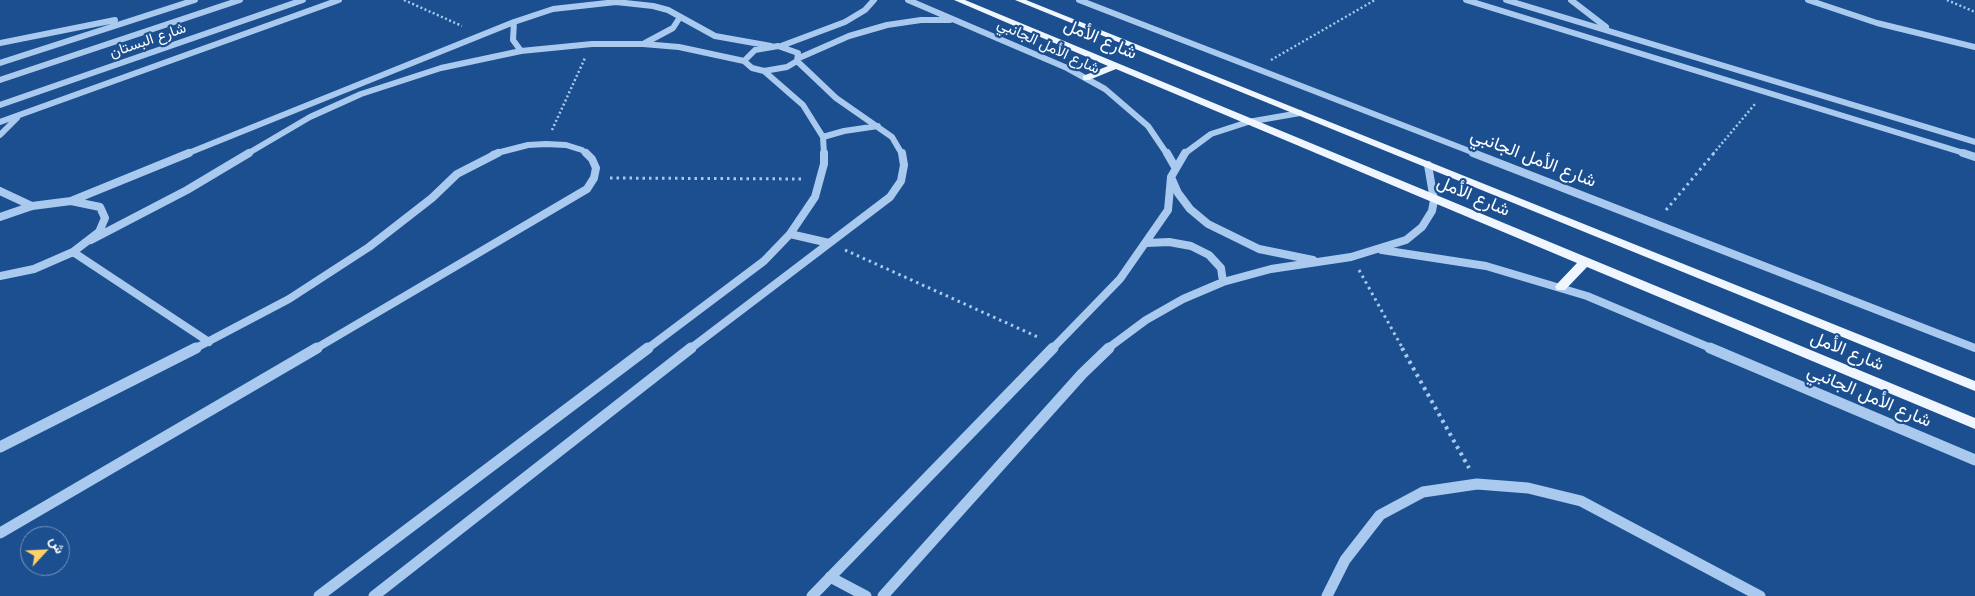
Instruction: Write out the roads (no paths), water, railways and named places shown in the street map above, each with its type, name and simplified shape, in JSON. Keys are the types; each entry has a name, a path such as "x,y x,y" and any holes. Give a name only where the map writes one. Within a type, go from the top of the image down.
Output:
{"main road":[{"name":"شارع الأمل","path":"958,0 1584,263 1975,424"},
{"name":"شارع الأمل","path":"1019,0 1975,386"},
{"path":"1086,78 1116,66"},
{"path":"1561,287 1584,263"}],"street":[{"path":"0,63 195,0"},
{"name":"شارع البستان","path":"0,80 240,0"},
{"name":"شارع البستان","path":"0,106 304,0"},
{"path":"0,122 339,0"},
{"path":"744,61 749,53 804,39 846,22 864,10 874,0"},
{"name":"شارع الأمل الجانبي","path":"908,0 1086,78 1117,98 1142,120 1158,139 1175,167"},
{"name":"شارع الأمل الجانبي","path":"1079,0 1975,348"},
{"path":"1466,0 1975,157"},
{"path":"1506,0 1975,142"},
{"path":"1571,0 1594,19 1617,34"},
{"path":"1808,0 1877,23 1975,47"},
{"path":"0,217 32,206 71,201 514,22 553,9 595,3 616,2 653,6 680,16 689,24 715,36 794,50 798,59 836,98 892,137 901,150 904,166 901,181 890,197 374,596"},
{"path":"0,43 167,9"},
{"path":"643,44 665,34 678,22 680,16"},
{"path":"0,278 55,261 187,190 286,130 335,105 414,75 468,61 521,51 592,44 643,44 696,50 744,61 752,68 764,71 787,68 798,59 850,36 887,25 921,20 955,20"},
{"path":"514,22 514,40 521,51"},
{"path":"319,596 764,260 790,234 808,209 821,179 824,164 823,137 803,105 764,71"},
{"path":"1808,105 1817,94"},
{"path":"812,596 1120,278 1147,243 1168,210 1171,177 1175,167 1189,149 1199,141 1224,128 1300,113"},
{"path":"0,135 22,114"},
{"path":"823,137 850,129 878,126"},
{"path":"0,447 209,342 288,299 331,273 403,222 457,174 473,164 509,149 546,144 566,145 582,150 592,159 596,168 594,178 587,189 573,199 0,533"},
{"path":"883,596 1082,374 1112,345 1146,320 1183,299 1223,282 1271,269 1351,257 1379,250 1406,240 1422,227 1432,211 1434,200 1428,165"},
{"path":"1171,177 1178,193 1190,209 1208,224 1259,249 1290,257 1322,262"},
{"path":"0,191 10,198 32,206"},
{"path":"71,201 93,204 104,212 104,225 91,240"},
{"path":"790,234 829,243"},
{"path":"1147,243 1169,242 1183,244 1209,255 1220,268 1223,282"},
{"name":"شارع الأمل الجانبي","path":"1379,250 1432,256 1486,266 1561,287 1613,306 1975,460"},
{"path":"73,252 209,342"},
{"path":"1327,596 1344,560 1380,516 1423,492 1477,484 1528,488 1581,502 1760,596"},
{"path":"830,577 866,596"}]}
